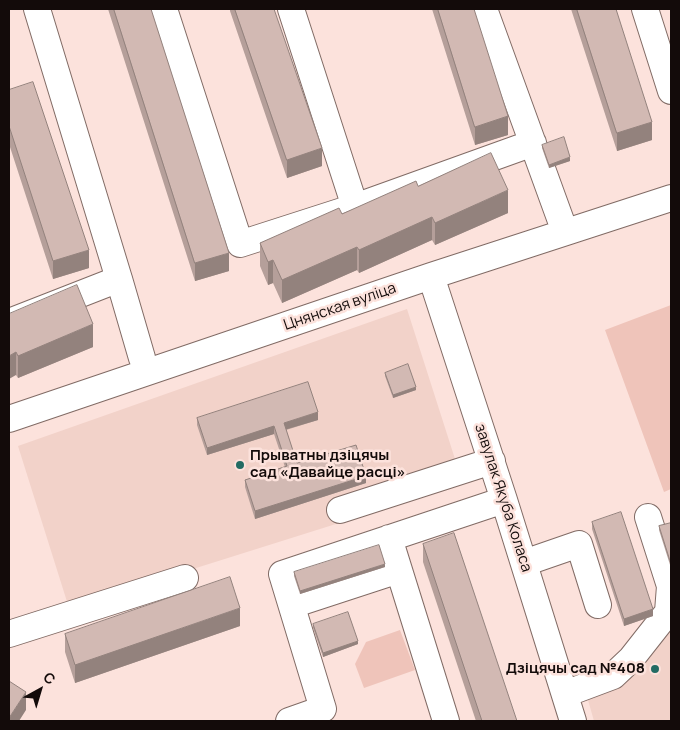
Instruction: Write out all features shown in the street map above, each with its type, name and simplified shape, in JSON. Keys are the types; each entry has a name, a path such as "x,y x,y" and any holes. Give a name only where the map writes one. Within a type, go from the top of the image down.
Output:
{"street":[{"path":"37,9 142,358"},
{"path":"164,9 240,244 355,207 533,143"},
{"path":"291,9 355,207"},
{"path":"484,9 565,232"},
{"path":"645,9 671,91"},
{"name":"Цнянская вуліца","path":"9,419 431,276 671,198"},
{"name":"завулак Якуба Коласа","path":"431,276 492,462 573,721"},
{"path":"9,322 119,279"},
{"path":"340,510 492,462"},
{"path":"289,721 323,709 282,574 504,500"},
{"path":"565,694 613,676 631,659 668,612 670,586 648,517"},
{"path":"389,538 446,721"},
{"path":"524,563 579,544 598,605"},
{"path":"292,605 399,570"},
{"path":"9,634 185,578"}],"shaded area":[{"path":"671,305 671,489 664,492 605,330"},
{"name":"Прыватны дзіцячы сад «Давайце расці»","path":"407,309 463,484 69,608 18,446"},
{"name":"Дзіцячы сад №408","path":"671,629 671,721 594,721 588,700 631,677"},
{"path":"400,630 415,670 364,688 355,664 366,642"}],"building":[{"path":"114,9 151,9 229,253 195,263"},
{"path":"235,9 274,9 322,148 287,160"},
{"path":"438,9 474,9 508,116 475,127"},
{"path":"577,9 616,9 652,122 617,133"},
{"path":"33,82 89,250 53,261 9,126 9,90"},
{"path":"564,137 570,157 549,165 542,145"},
{"path":"491,153 508,190 435,223 432,217 359,250 357,247 282,280 273,260 268,262 260,243 339,208 342,214 416,181 418,186"},
{"path":"77,285 93,324 18,356 16,352 9,356 9,314"},
{"path":"408,364 416,387 393,395 385,373"},
{"path":"308,382 318,412 284,423 297,463 356,445 366,476 255,511 245,480 287,466 274,426 207,448 197,418"},
{"path":"621,512 653,609 624,619 592,522"},
{"path":"671,523 671,564 659,526"},
{"path":"454,533 517,721 482,721 423,544"},
{"path":"379,545 385,564 300,591 294,572"},
{"path":"230,577 240,608 75,665 65,634"},
{"path":"348,612 358,641 323,653 313,624"},
{"path":"9,681 26,692 9,718"}],"place":[{"name":"Прыватны дзіцячы сад «Давайце расці»","path":"240,465"},
{"name":"Дзіцячы сад №408","path":"655,669"}]}
